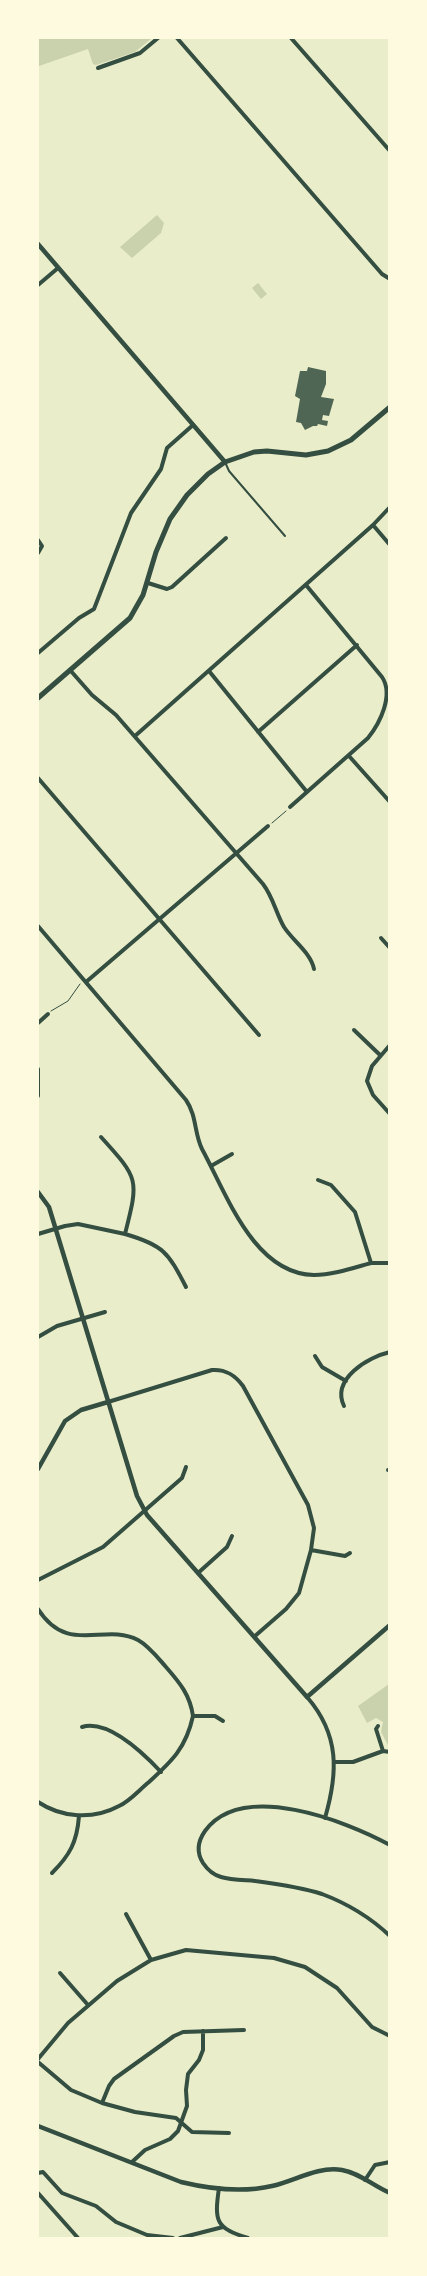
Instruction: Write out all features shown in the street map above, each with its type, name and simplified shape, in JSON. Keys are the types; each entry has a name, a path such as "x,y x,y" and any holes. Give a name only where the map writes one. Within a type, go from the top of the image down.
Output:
{"main road":[{"path":"38,698 130,618 138,607 148,583 159,541 177,508 196,485 225,462 254,452 267,451 306,455 328,451 351,440 388,410"}],"street":[{"path":"98,68 140,53 158,38"},
{"path":"177,38 382,274 390,279"},
{"path":"291,38 390,151"},
{"path":"38,244 225,462"},
{"path":"38,285 58,268"},
{"path":"38,653 79,618 94,609 131,514 161,468 167,448 193,425"},
{"path":"134,736 306,585 373,525 390,507"},
{"path":"373,525 390,546"},
{"path":"148,583 167,588 172,587 226,538"},
{"path":"38,540 42,546 38,553"},
{"path":"290,807 349,756 376,728 387,692 384,680 306,585"},
{"path":"258,732 356,646"},
{"path":"70,670 88,692 116,715 268,890 284,926 310,959 314,969"},
{"path":"209,671 307,792"},
{"path":"349,756 390,802"},
{"path":"38,778 259,1035"},
{"path":"84,983 268,826"},
{"path":"38,926 84,983 186,1100 194,1115 200,1146 249,1236 263,1252 278,1265 316,1275 371,1263 390,1263"},
{"path":"381,938 390,948"},
{"path":"38,1022 48,1014"},
{"path":"354,1030 380,1055"},
{"path":"390,1045 380,1055 369,1072 367,1080 373,1096 390,1114"},
{"path":"38,1069 38,1096"},
{"path":"360,1080 367,1080"},
{"path":"102,1138 125,1164 133,1182 134,1195 126,1234"},
{"path":"211,1166 232,1154"},
{"path":"318,1180 331,1185 354,1212 371,1263"},
{"path":"38,1192 49,1207 137,1496 145,1511 308,1697 323,1719 329,1735 334,1762 334,1784 325,1818"},
{"path":"38,1234 72,1224 82,1224 148,1241 165,1252 175,1264 186,1287"},
{"path":"38,1337 57,1326 105,1312"},
{"path":"344,1406 341,1396 346,1381 365,1362 390,1352"},
{"path":"315,1356 322,1366 346,1381"},
{"path":"38,1469 65,1421 81,1410 212,1370 223,1371 233,1375 243,1386 308,1505 314,1528 304,1581 296,1599 255,1636"},
{"path":"38,1580 102,1547 182,1478 186,1467"},
{"path":"198,1573 228,1547 232,1536"},
{"path":"311,1550 346,1556 350,1553"},
{"path":"38,1609 53,1625 72,1635 95,1637 120,1634 139,1641 181,1684 188,1694 194,1716 185,1744 176,1756 120,1806 108,1811 79,1816 53,1810 38,1802"},
{"path":"308,1697 390,1625"},
{"path":"194,1716 215,1716 224,1721"},
{"path":"82,1727 92,1725 116,1734 133,1746 160,1772"},
{"path":"378,1726 376,1729 382,1751"},
{"path":"334,1762 357,1761 382,1751 390,1752"},
{"path":"390,1845 325,1818 296,1810 269,1806 242,1808 222,1816 204,1832 199,1852 209,1869 217,1876 284,1885 322,1894 364,1916 390,1936"},
{"path":"52,1873 72,1850 77,1838 79,1816"},
{"path":"126,1914 151,1960"},
{"path":"229,2133 192,2132 176,2118 135,2112 102,2103 71,2090 38,2061 63,2029 117,1981 151,1960 174,1952 200,1950 274,1958 294,1964 328,1980 372,2027 390,2036"},
{"path":"60,1973 88,2005"},
{"path":"102,2103 114,2079 155,2049 183,2032 244,2030"},
{"path":"132,2162 145,2150 170,2139 178,2131 188,2106 186,2082 188,2074 199,2060 203,2050 203,2031"},
{"path":"38,2126 181,2182 218,2188 254,2190 274,2186 326,2169 356,2173 390,2193"},
{"path":"365,2180 374,2165 390,2162"},
{"path":"38,2173 43,2172 62,2193 96,2206 116,2222 147,2235 173,2238"},
{"path":"218,2188 216,2209 219,2222 228,2232 248,2238"},
{"path":"38,2193 78,2238"},
{"path":"180,2238 223,2227"}],"lane":[{"path":"225,462 229,471 284,536"}],"path":[{"path":"268,826 290,807"},
{"path":"48,1014 68,1001 84,983"}],"green space":[{"path":"38,38 152,38 135,52 96,65 93,64 88,49 39,66"},
{"path":"157,215 164,223 161,233 132,258 120,247"},
{"path":"258,283 267,294 261,299 252,288"},
{"path":"389,1684 389,1747 381,1732 383,1722 376,1718 367,1723 358,1706"}],"building":[{"path":"308,367 326,371 326,384 321,397 334,399 329,416 323,415 322,420 328,421 327,426 318,424 305,430 301,423 296,422 300,399 295,396 300,371 307,371"}]}
